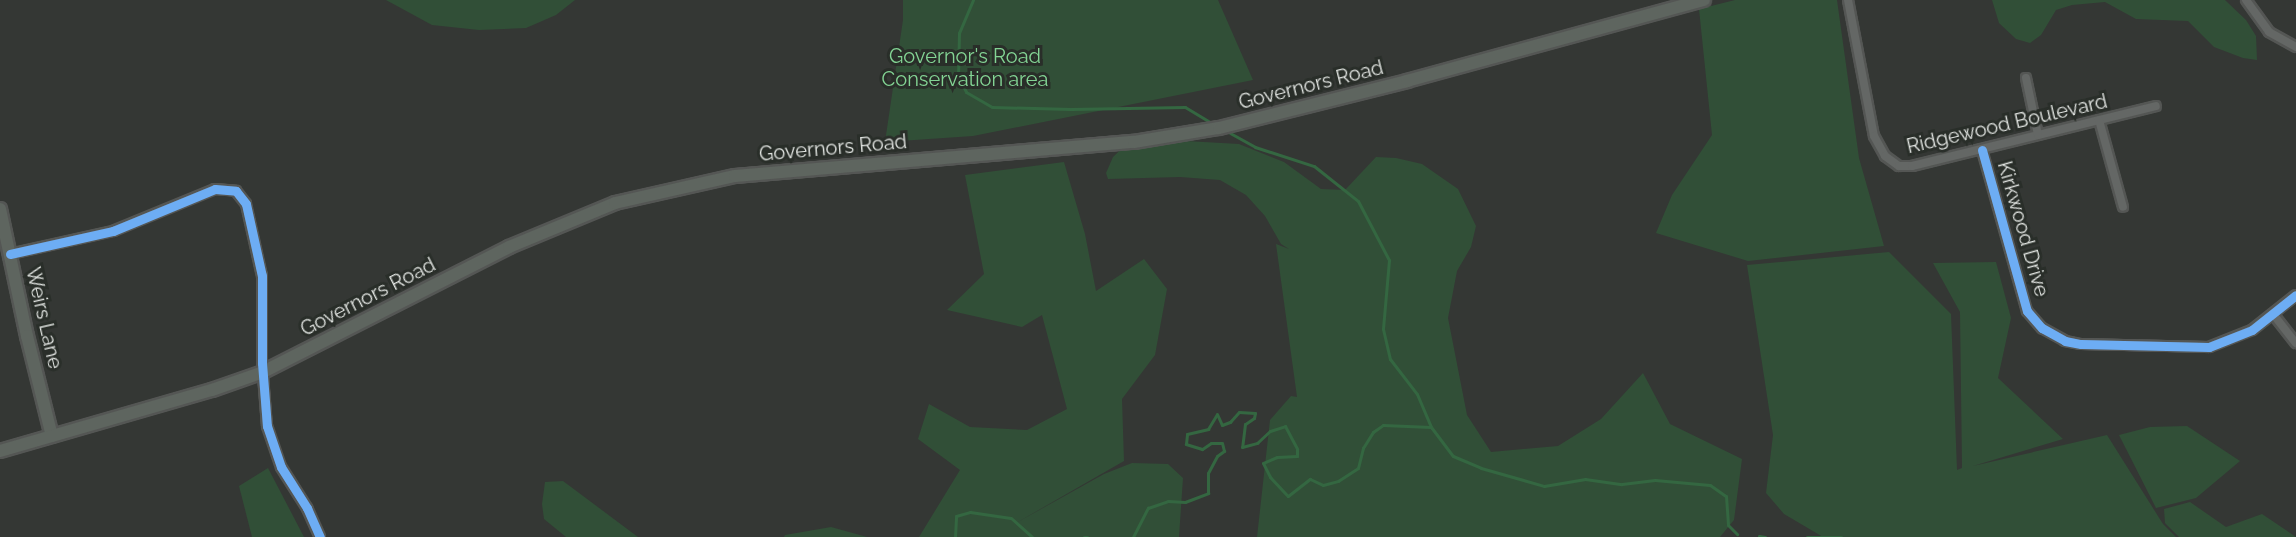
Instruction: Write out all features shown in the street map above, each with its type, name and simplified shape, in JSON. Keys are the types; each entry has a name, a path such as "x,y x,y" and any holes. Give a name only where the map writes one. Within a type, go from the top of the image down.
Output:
{"main road":[{"name":"Governors Road","path":"0,451 212,390 263,372 509,247 615,203 735,176 1123,143 1220,128 1407,81 1704,0"},
{"name":"Weirs Lane","path":"0,209 27,336 52,436"}],"street":[{"name":"Ridgewood Boulevard","path":"1848,0 1874,135 1885,156 1899,166 1912,166 1982,150 2156,106"},
{"path":"2246,0 2270,32 2296,47"},
{"path":"2026,78 2038,135"},
{"path":"2099,120 2123,207"},
{"name":"Kirkwood Drive","path":"1982,150 2026,311 2042,328 2065,341 2081,344 2209,347 2252,330 2296,296"},
{"path":"10,254 113,231 148,219 201,194 225,189 236,191 246,204 255,236 263,293 263,372 267,426 281,467 307,508 320,537"},
{"path":"2273,314 2296,343"}],"green space":[{"path":"386,0 575,0 556,15 526,28 479,30 432,25"},
{"name":"Governor's Road Conservation area","path":"903,0 1218,0 1253,80 973,136 885,142 903,20"},
{"path":"1735,0 1837,0 1859,158 1884,246 1748,261 1656,233 1672,195 1712,135 1699,9"},
{"path":"1992,0 2225,0 2246,20 2256,36 2257,60 2243,58 2214,47 2188,21 2136,19 2105,2 2072,5 2056,10 2041,35 2030,43 2016,39 1999,23"},
{"path":"1133,138 1239,144 1284,162 1321,189 1345,190 1376,157 1396,158 1422,164 1458,189 1476,226 1471,247 1457,271 1448,318 1467,415 1491,452 1558,446 1601,419 1643,373 1670,424 1742,459 1734,520 1720,537 1257,537 1270,420 1291,396 1297,397 1276,244 1289,249 1281,244 1265,216 1246,195 1220,180 1180,177 1108,179 1106,173 1113,157"},
{"path":"1064,162 1085,234 1096,291 1144,259 1167,289 1155,355 1122,399 1124,461 1016,523 1104,474 1132,463 1168,464 1183,478 1179,537 919,537 960,470 918,439 929,404 970,427 1027,430 1067,409 1042,315 1022,327 947,310 984,274 965,175"},
{"path":"1889,252 1951,314 1957,470 1962,468 1960,312 1933,263 1996,262 2011,318 1998,378 2063,439 1973,466 2107,435 2163,524 2176,537 1823,537 1784,514 1766,493 1773,435 1747,265"},
{"path":"2187,426 2240,461 2196,498 2156,508 2119,435 2150,427"},
{"path":"268,468 304,537 252,537 239,486"},
{"path":"563,481 638,537 566,537 544,519 542,504 545,482"},
{"path":"2190,502 2226,527 2262,514 2296,537 2179,537 2165,523 2164,509"},
{"path":"831,527 867,537 784,537 785,535"}],"waterway":[{"path":"973,0 959,33 958,76 966,92 992,107 1071,109 1185,107 1210,122"},
{"path":"1230,133 1255,147 1314,166 1358,201 1389,260 1383,329 1390,359 1417,394 1431,427 1453,456 1481,468 1544,486 1585,479 1622,484 1655,480 1710,485 1726,496 1728,525 1737,534"},
{"path":"1133,537 1148,508 1168,501 1185,502 1208,493 1208,473 1217,456 1224,451 1222,443 1211,443 1202,449 1186,444 1187,434 1208,429 1217,414 1222,425 1230,422 1239,412 1255,413 1254,418 1245,424 1242,447 1257,443 1270,431 1285,426 1297,449 1297,456 1277,457 1263,463 1270,477 1288,496 1310,479 1323,485 1338,481 1358,468 1363,448 1373,432 1383,425 1431,427"},
{"path":"955,537 956,516 970,512 1011,518 1032,537"},
{"path":"1759,536 1765,537"},
{"path":"1807,537 1841,537"}],"cycle path":[{"path":"1982,150 2027,311 2042,328 2065,341 2081,344 2209,347 2252,330 2296,295"},
{"path":"10,254 113,231 215,189 236,191 246,204 262,276 262,363 267,426 281,467 307,508 320,537"}]}
